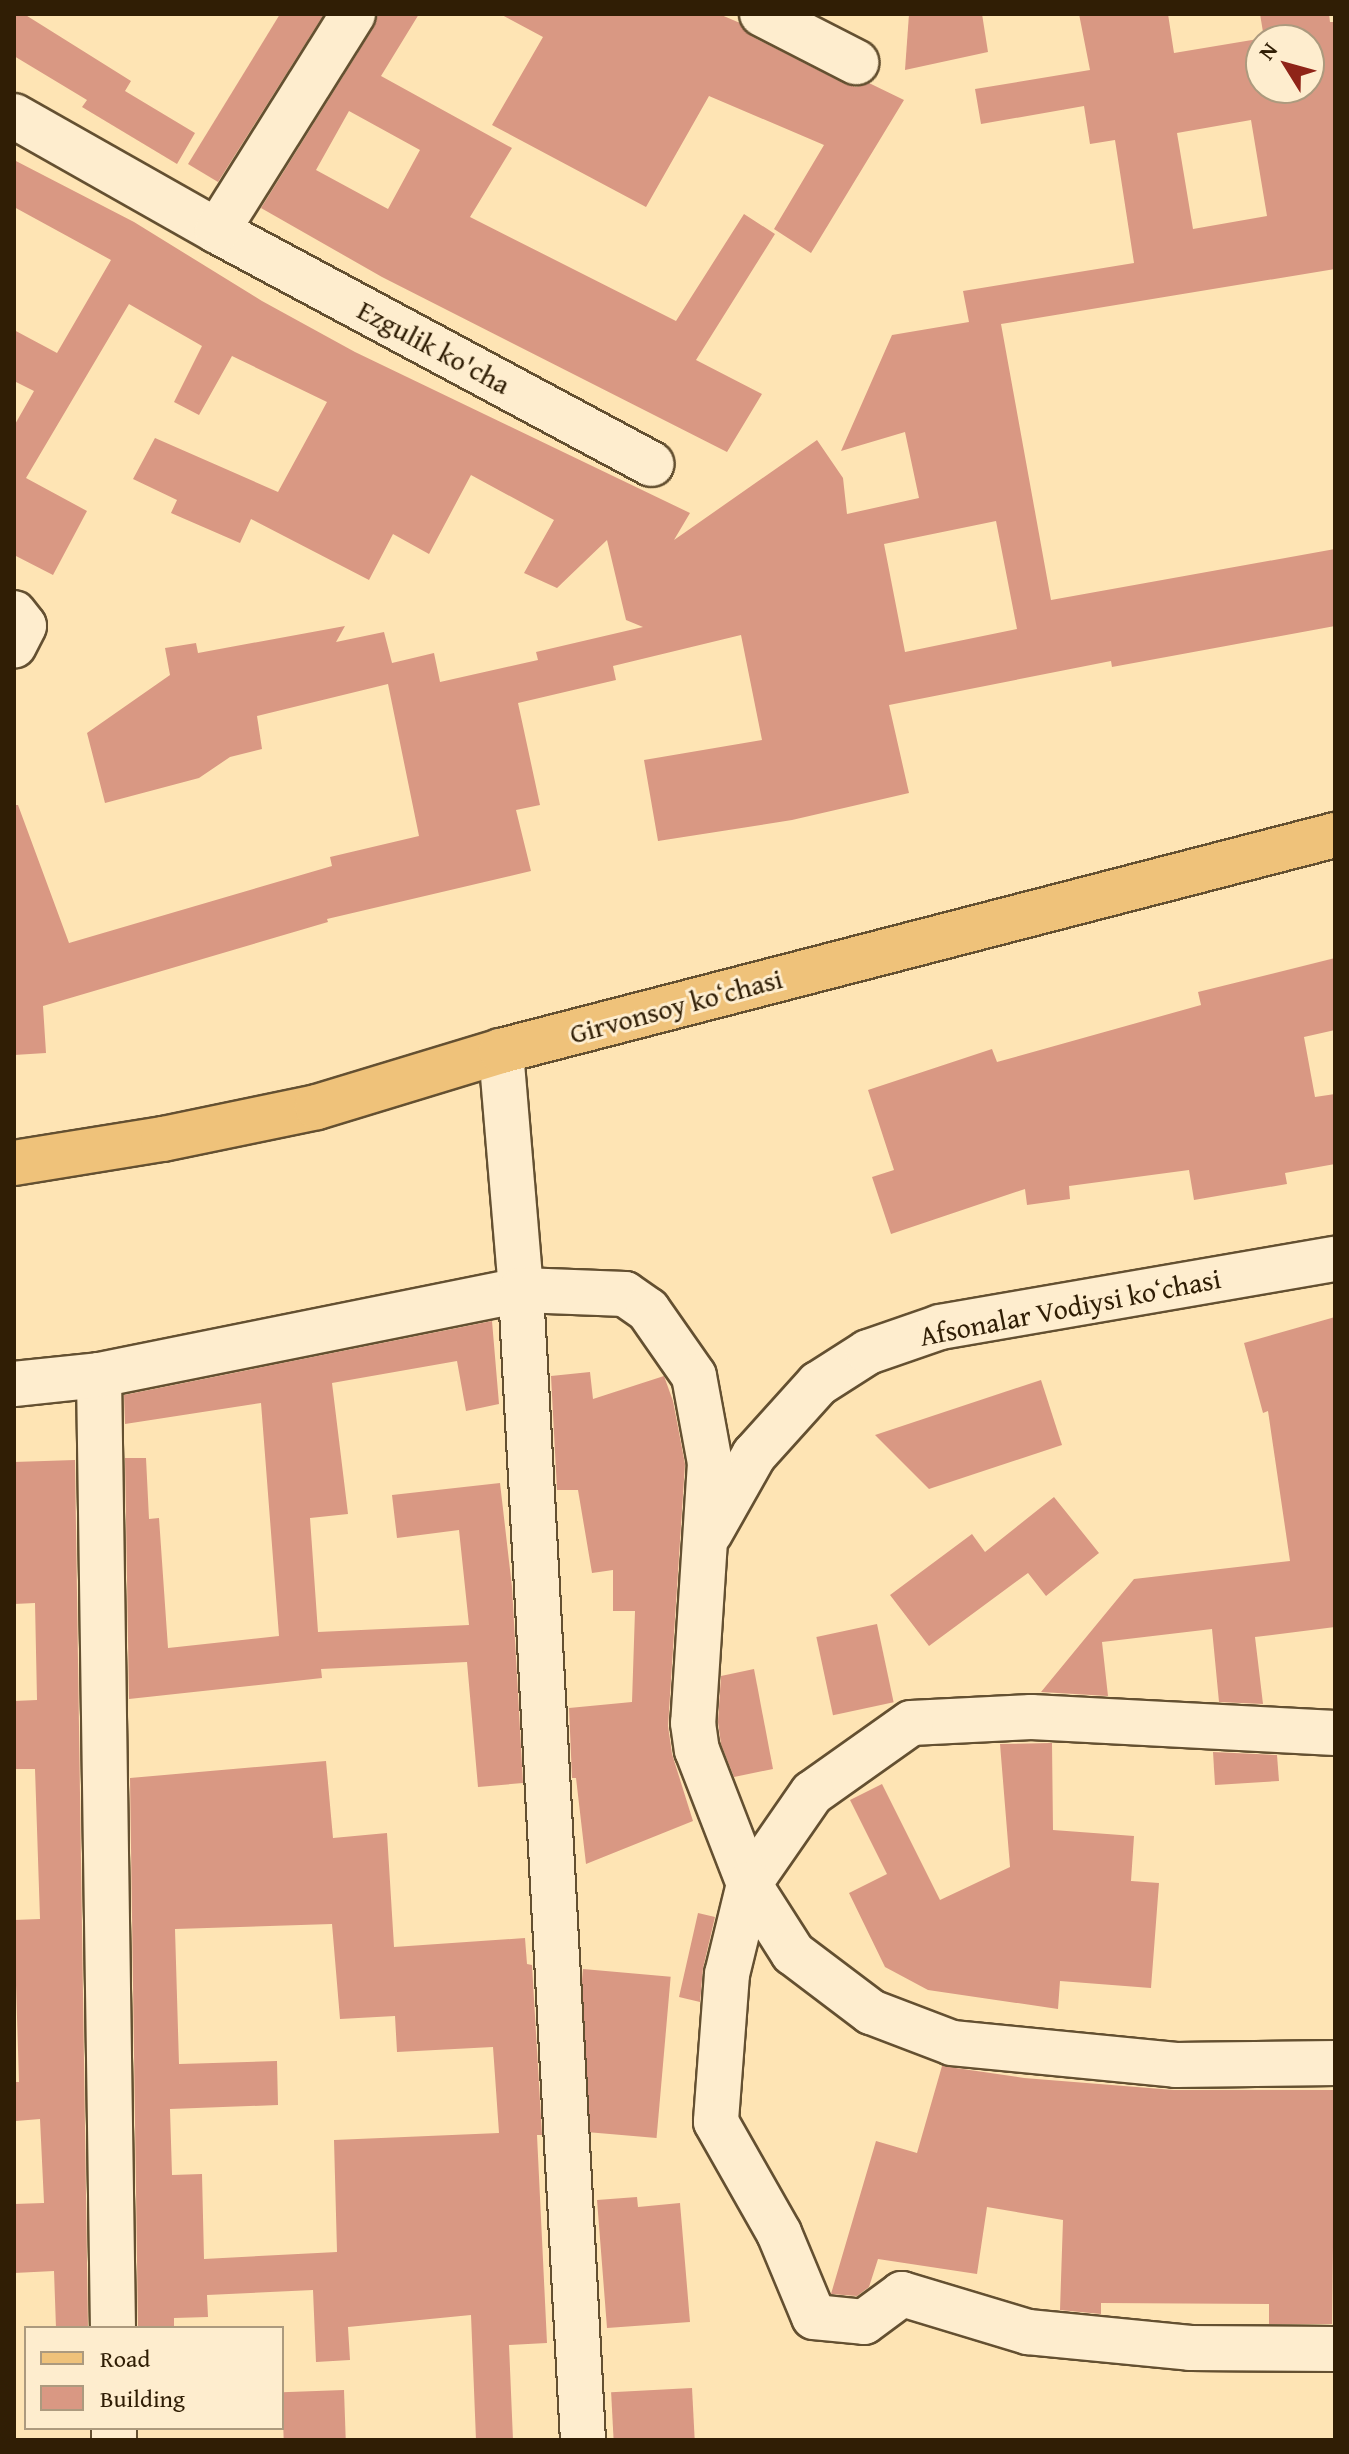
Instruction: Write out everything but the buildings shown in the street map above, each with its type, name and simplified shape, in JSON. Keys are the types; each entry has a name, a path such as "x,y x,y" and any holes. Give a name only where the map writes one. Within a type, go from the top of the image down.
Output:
{"main road":[{"name":"Girvonsoy koʻchasi","path":"14,1163 163,1139 317,1107 501,1051 1335,835"}],"street":[{"path":"217,231 353,14"},
{"path":"762,14 856,62"},
{"name":"Ezgulik ko'cha","path":"14,116 217,231 651,464"},
{"path":"14,613 24,626 14,646"},
{"path":"501,1051 521,1290 583,2440"},
{"name":"Afsonalar Vodiysi koʻchasi","path":"705,1541 754,1455 818,1384 868,1352 940,1327 1335,1259"},
{"name":"Afsonalar Vodiysi koʻchasi","path":"14,1384 99,1375 521,1290 625,1294 648,1310 694,1376 710,1463 693,1723 697,1750 749,1884 793,1953 871,2012 952,2043 1176,2065 1335,2063"},
{"path":"99,1375 113,2326"},
{"path":"1335,1733 1031,1717 911,1723 812,1793 749,1884 727,1974 716,2122 779,2233 814,2317 864,2322 902,2294 1028,2332 1190,2348 1335,2349"}]}
